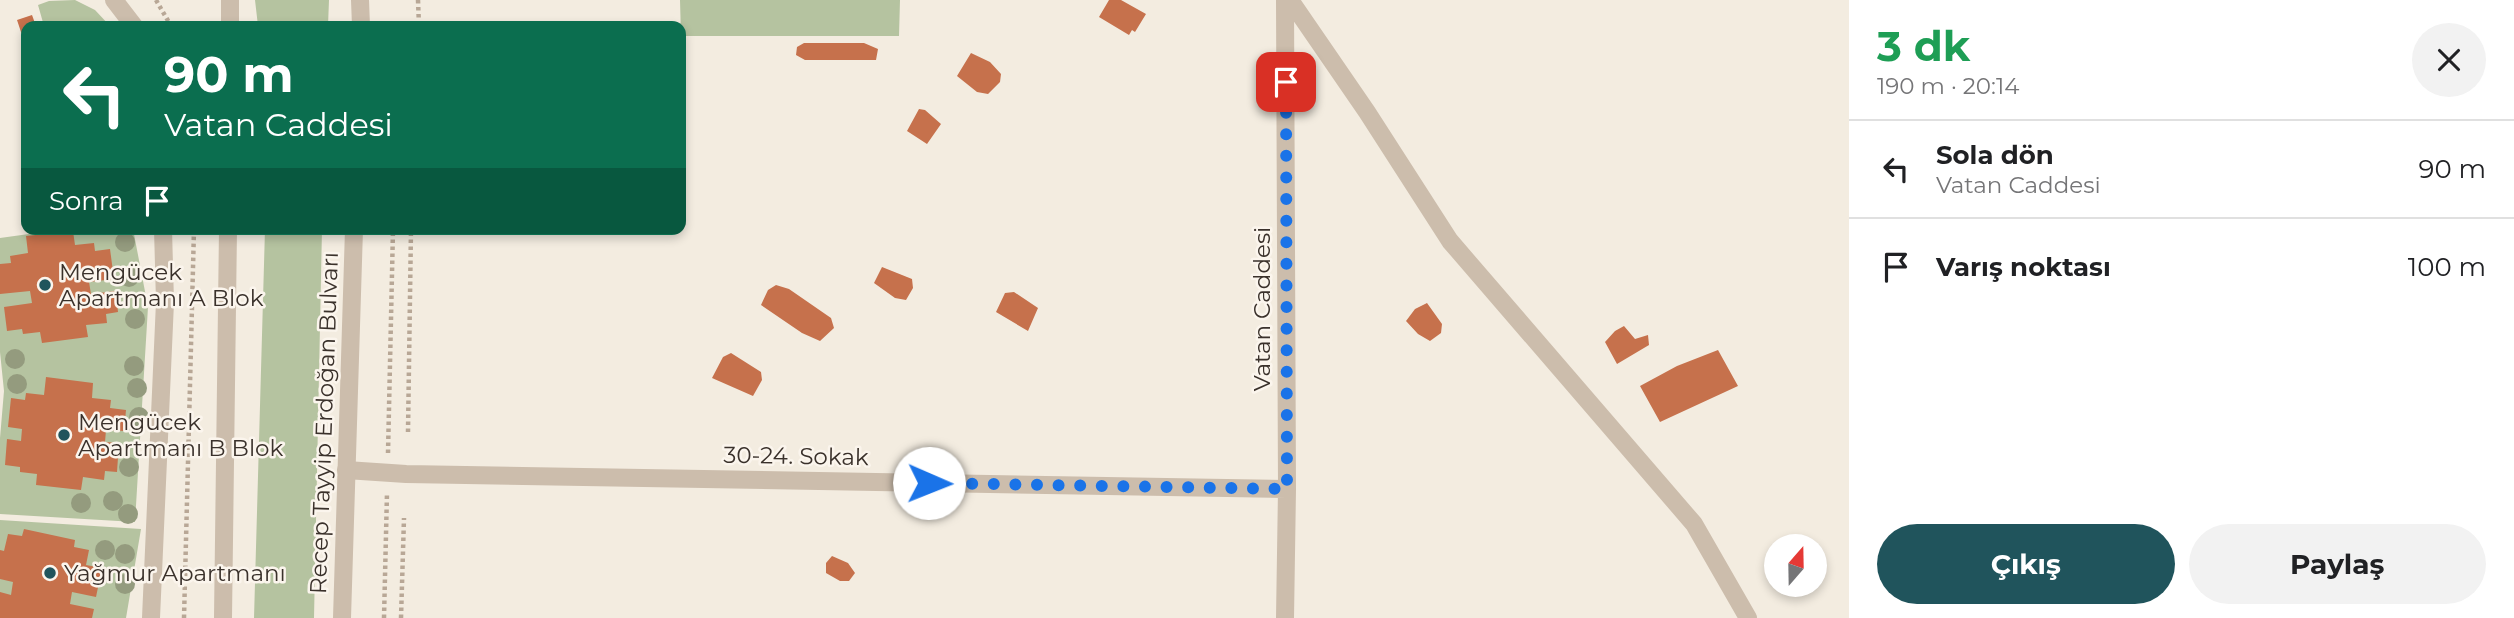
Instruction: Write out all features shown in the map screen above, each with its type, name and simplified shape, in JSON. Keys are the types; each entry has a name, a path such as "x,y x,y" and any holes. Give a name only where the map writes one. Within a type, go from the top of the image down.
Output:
{"street":[{"path":"114,0 130,21"},
{"path":"230,0 230,21"},
{"path":"360,0 361,21"},
{"path":"1287,0 1367,112 1450,241 1695,524 1748,618"},
{"name":"Vatan Caddesi","path":"1285,618 1287,0"},
{"path":"151,618 165,302 163,235"},
{"path":"223,618 228,235"},
{"name":"Recep Tayyip Erdoğan Bulvarı","path":"342,618 354,235"},
{"name":"30-24. Sokak","path":"346,470 388,473 1287,489"}],"path":[{"path":"156,0 169,21"},
{"path":"418,0 419,21"},
{"path":"184,618 194,235"},
{"path":"384,618 393,235"},
{"path":"408,432 411,235"},
{"path":"401,618 404,518"}],"green space":[{"path":"75,0 95,10 105,21 43,21 38,5 49,1"},
{"path":"255,0 329,0 328,21 257,21"},
{"path":"680,0 900,0 899,36 686,36 686,21 681,21"},
{"path":"22,235 134,235 148,307 135,522 0,514 0,438 4,391 0,352 0,238"},
{"path":"265,235 322,235 314,618 254,618"},
{"path":"0,520 141,529 126,618 0,618"}],"building":[{"path":"1109,0 1121,0 1146,14 1135,32 1132,30 1129,35 1099,17"},
{"path":"32,15 34,21 21,21 21,32 17,20"},
{"path":"804,43 864,43 878,49 876,60 805,60 796,55 797,47"},
{"path":"971,53 990,62 1001,74 1000,82 988,94 977,92 957,76"},
{"path":"919,109 925,110 941,124 927,144 907,131"},
{"name":"Mengücek Apartmanı A Blok","path":"74,235 75,245 94,243 95,251 110,249 114,279 89,282 91,294 116,291 118,312 106,314 107,323 86,325 88,337 42,343 40,332 23,334 22,329 7,331 4,307 32,303 30,291 0,294 0,264 11,263 10,256 28,253 26,236"},
{"path":"882,267 912,279 913,288 906,300 895,298 874,283"},
{"path":"776,285 789,289 831,318 834,328 820,341 802,333 761,305 768,290"},
{"path":"1014,292 1038,308 1028,331 996,312 1005,293"},
{"path":"1427,303 1442,324 1441,333 1430,341 1418,334 1406,321 1415,309"},
{"path":"1624,326 1635,339 1648,335 1649,345 1617,364 1605,342"},
{"path":"1718,350 1738,386 1660,422 1640,386 1677,366"},
{"path":"731,353 761,372 762,380 753,396 712,378 723,357"},
{"name":"Mengücek Apartmanı B Blok","path":"46,377 93,383 92,398 111,400 110,408 126,410 124,431 106,430 105,442 119,443 117,472 105,471 104,480 83,477 81,490 36,485 37,474 20,472 20,467 5,465 7,439 21,441 22,429 8,427 11,398 25,400 26,393 44,395"},
{"name":"Yağmur Apartmanı","path":"24,529 75,540 74,547 89,550 86,565 102,568 96,597 72,592 70,604 94,609 92,618 0,618 0,592 11,595 13,582 0,579 0,550 4,551 8,534 22,536"},
{"path":"832,556 848,563 855,573 849,581 840,581 826,573 826,563"}],"place":[{"name":"Mengücek Apartmanı A Blok","path":"45,285"},
{"name":"Mengücek Apartmanı B Blok","path":"64,435"},
{"name":"Yağmur Apartmanı","path":"50,573"}],"route":[{"path":"929,483 1287,489 1286,82"}]}
